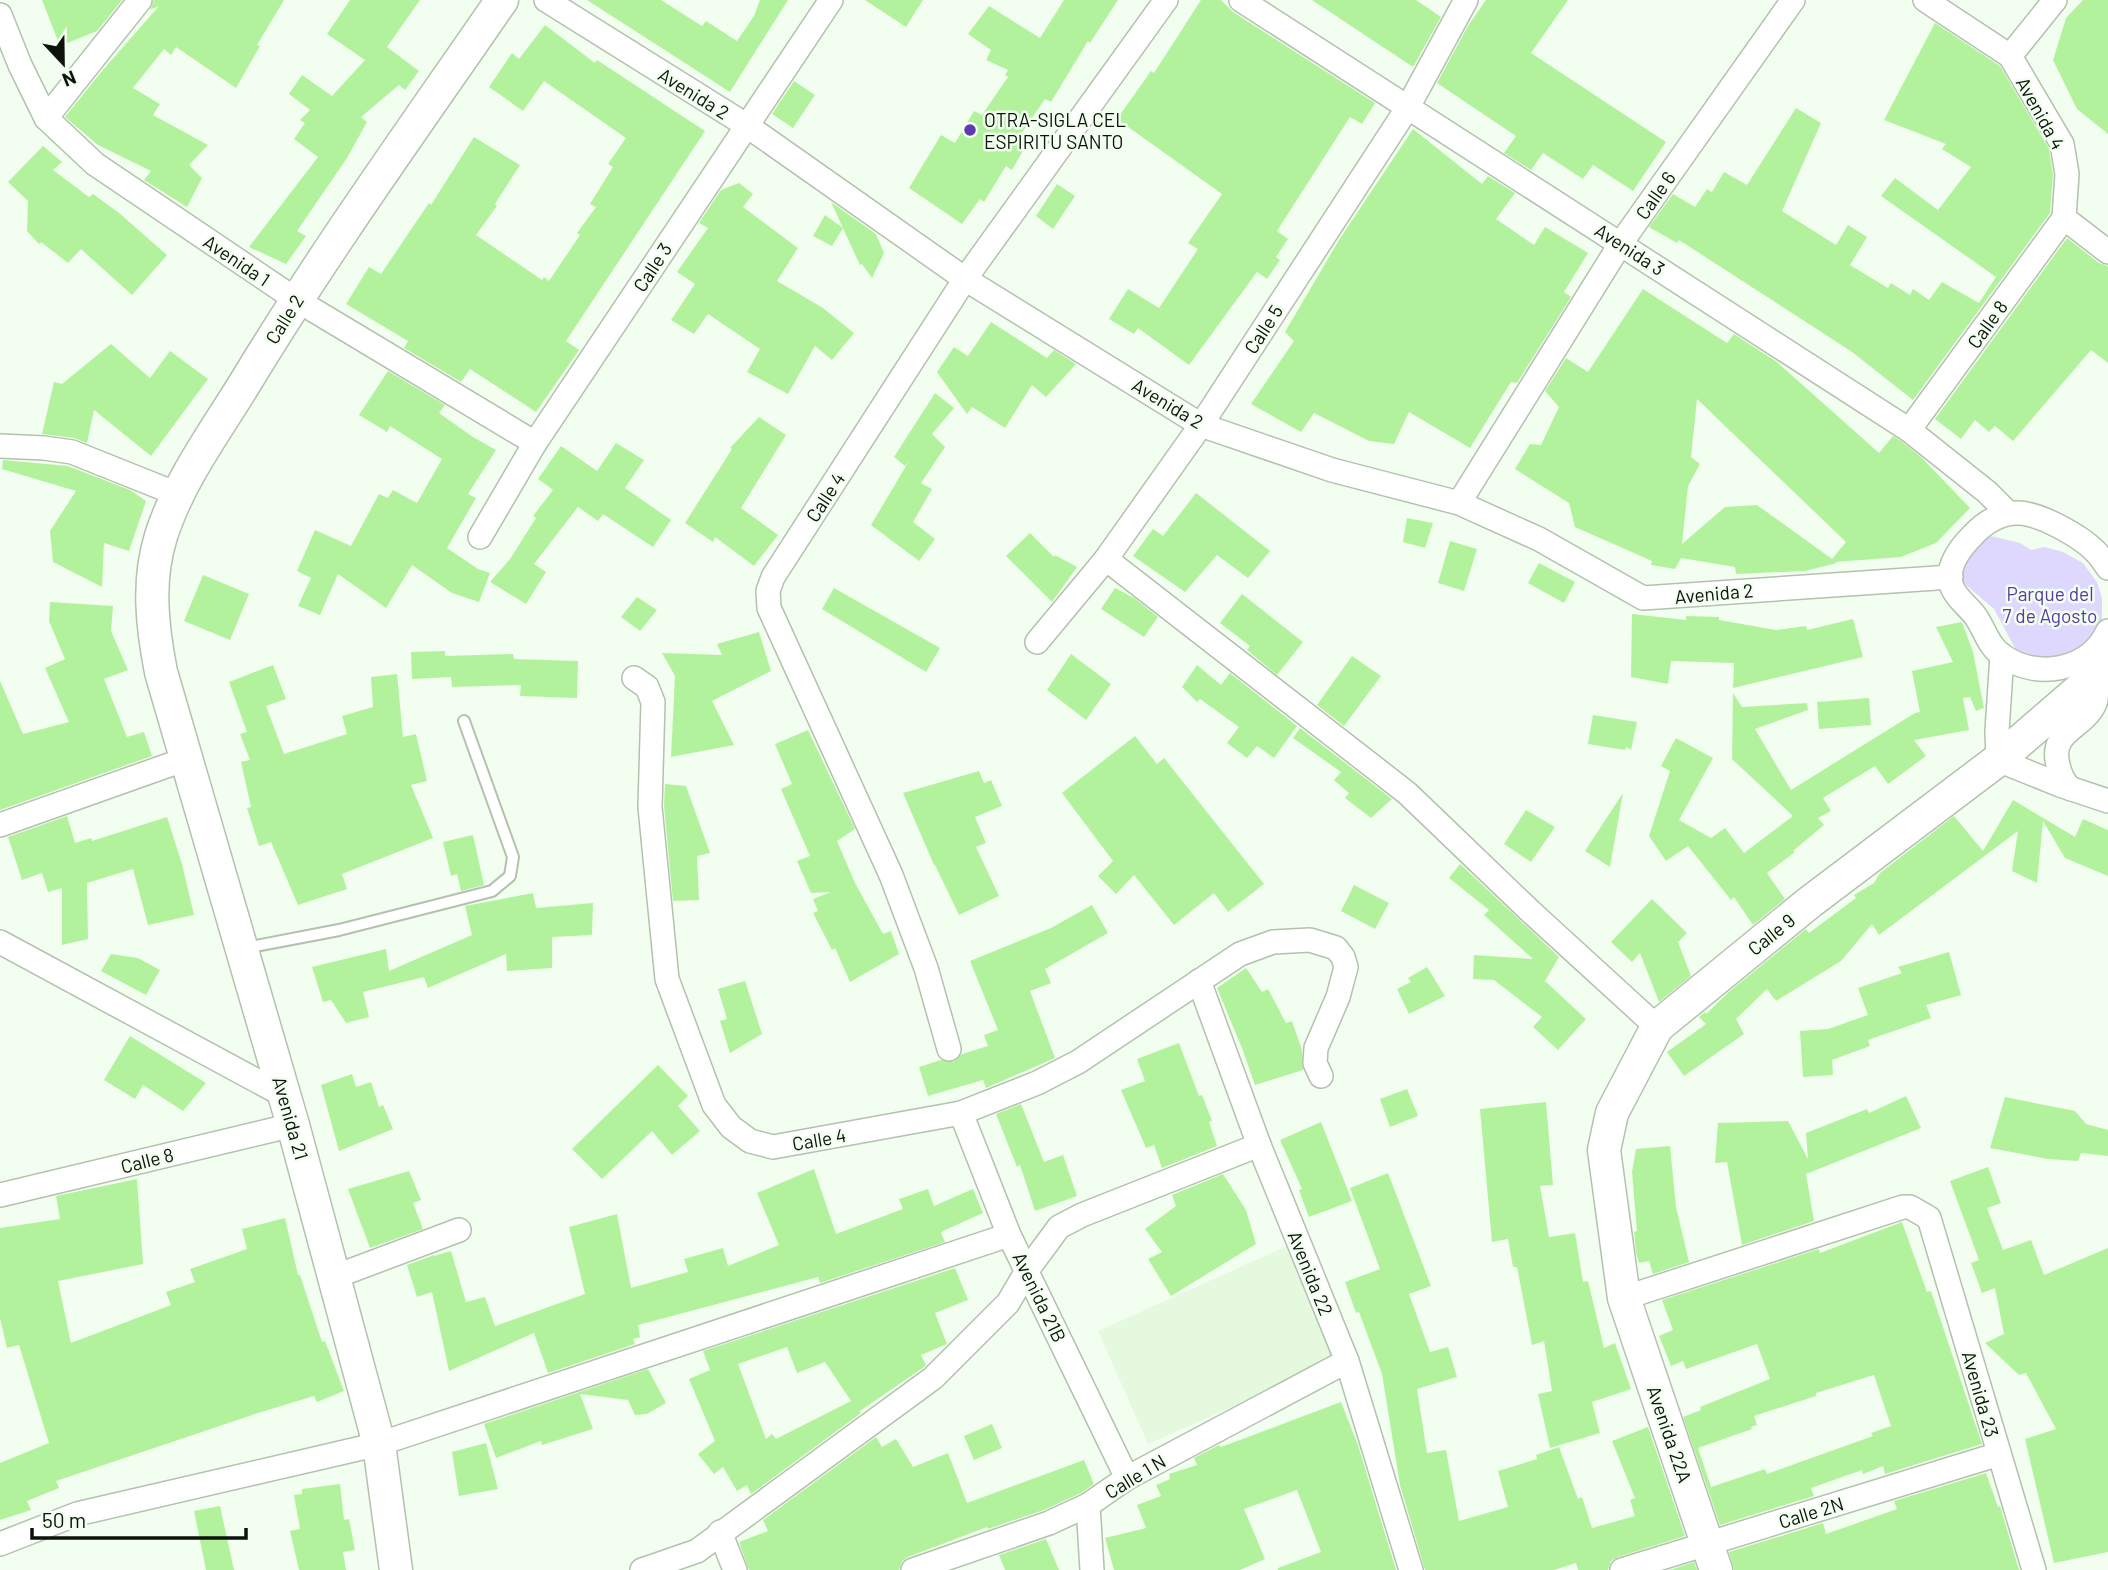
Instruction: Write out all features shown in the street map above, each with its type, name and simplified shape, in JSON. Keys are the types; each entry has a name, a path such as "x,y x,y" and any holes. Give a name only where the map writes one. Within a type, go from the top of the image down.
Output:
{"main road":[{"name":"Calle 2","path":"161,672 152,629 152,574 161,537 177,494 295,299 502,0"},
{"name":"Calle 9","path":"1624,1297 1604,1150 1612,1113 1657,1027 1810,902 1997,760 2102,655"},
{"name":"Avenida 21","path":"161,672 289,1110 379,1444 396,1570"},
{"name":"Avenida 22A","path":"1624,1297 1711,1557"}],"street":[{"path":"46,118 140,0"},
{"name":"Avenida 2","path":"546,0 746,125 965,279 1200,425 1332,470 1459,503 1539,539 1643,598 1951,577"},
{"name":"Calle 3","path":"480,537 535,443 831,0"},
{"name":"Calle 4","path":"948,1049 926,968 891,875 769,608 768,591 773,578 965,279 1166,0"},
{"name":"Avenida 3","path":"1241,0 1909,430 1987,492 2008,513"},
{"name":"Calle 5","path":"1037,642 1106,559 1200,425 1408,107 1466,0"},
{"name":"Calle 6","path":"1459,503 1621,243 1793,0"},
{"name":"Avenida 4","path":"1925,0 2010,56 2062,144 2067,174 2064,218"},
{"path":"2010,56 2055,0"},
{"name":"Avenida 1","path":"0,15 20,65 46,118 95,164 295,299 535,443"},
{"path":"2064,218 2108,252"},
{"name":"Calle 8","path":"1909,430 2064,218"},
{"path":"0,446 72,452 177,494"},
{"path":"2102,655 2081,682 2067,680 2048,670 2025,667 2002,655 1987,640 1977,618 1952,588 1950,570 1965,544 1979,529 2008,513 2028,513 2078,538 2096,551 2108,568"},
{"path":"1106,559 1407,793 1657,1027"},
{"path":"2002,655 1997,760 2108,801"},
{"path":"2071,789 2060,773 2056,759 2057,746 2061,737 2085,717 2095,703 2102,655"},
{"name":"Calle 4","path":"634,678 646,687 653,702 650,807 667,979 714,1105 731,1127 750,1141 774,1147 961,1113 1037,1083 1078,1062 1240,954 1273,942 1310,940 1336,948 1343,957 1346,967 1330,1019 1316,1048 1315,1063 1321,1076"},
{"path":"0,825 186,759"},
{"path":"0,942 289,1110"},
{"name":"Avenida 22","path":"1199,981 1259,1145 1347,1362 1411,1570"},
{"name":"Calle 8","path":"0,1195 289,1110"},
{"name":"Avenida 21B","path":"961,1113 1009,1234 1127,1478"},
{"path":"642,1570 697,1550 933,1378 1008,1303 1028,1269 1059,1227 1082,1215 1259,1145"},
{"name":"Avenida 23","path":"1624,1297 1903,1206 1929,1218 2034,1570"},
{"path":"334,1277 459,1230"},
{"path":"0,1544 77,1514 379,1444 1009,1234"},
{"name":"Calle 1 N","path":"914,1570 1049,1523 1088,1505 1127,1478 1347,1362"},
{"name":"Calle 2N","path":"1622,1570 1711,1557 1999,1454"},
{"path":"1088,1505 1092,1570"},
{"path":"720,1532 735,1570"}],"lane":[{"path":"242,949 339,930 492,891 510,876 513,857 464,721"}],"shaded area":[{"path":"1287,1246 1338,1360 1148,1444 1098,1331"}],"green space":[{"name":"Parque del 7 de Agosto","path":"1991,536 2020,543 2031,550 2044,547 2063,552 2083,563 2097,582 2102,598 2102,622 2082,647 2062,658 2044,659 2017,652 1994,609 1956,573 1983,539"}],"building":[{"path":"42,0 122,0 97,31 60,46"},
{"path":"154,0 284,0 257,45 260,46 236,88 176,47 171,55 164,49 133,88 160,104 153,115 208,145 189,165 202,178 187,207 144,180 151,171 98,145 65,117 159,6 150,10"},
{"path":"350,0 420,0 387,47 419,71 405,90 399,85 361,117 367,122 347,158 297,231 306,236 286,264 249,247 318,157 294,139 305,123 300,120 310,110 289,94 302,75 332,96 365,60 327,34"},
{"path":"587,0 661,0 702,26 706,21 737,41 754,16 760,0 788,0 730,92"},
{"path":"865,0 923,0 906,27"},
{"path":"1064,0 1118,0 1090,43 1088,41 1051,102 1045,99 1019,137 1028,142 1012,170 1006,166 984,202 980,199 962,224 909,188 941,135 955,143 974,111 982,115 1008,77 1005,75 1008,70 986,60 991,50 968,34 989,6 1040,38"},
{"path":"1201,0 1221,0 1233,12 1375,103 1362,124 1350,117 1277,231 1288,239 1276,257 1280,260 1267,279 1257,272 1189,365 1138,328 1134,334 1109,319 1128,289 1159,308 1198,249 1188,243 1222,194 1117,119 1151,71 1154,73"},
{"path":"1312,0 1416,0 1441,17 1413,67"},
{"path":"1486,0 1568,0 1531,53 1666,142 1633,191 1593,165 1583,179 1543,153 1531,170 1504,153 1516,136 1437,83 1468,26"},
{"path":"2083,0 2108,0 2108,134 2077,109 2053,60 2066,18"},
{"path":"1935,23 2000,66 2049,149 2053,175 2050,213 1913,400 1852,352 1679,240 1677,243 1649,227 1673,194 1695,207 1707,189 1712,192 1724,172 1747,185 1796,108 1821,123 1782,211 1836,245 1848,225 1867,237 1850,265 1888,288 1891,283 1910,295 1913,289 1929,300 1942,282 1979,303 1996,277 1881,196 1895,178 1938,210 1971,167 1942,149 1946,144 1884,120"},
{"path":"545,25 595,63 597,60 705,131 566,341 579,350 536,412 470,369 461,382 404,348 408,341 346,304 369,267 381,274 429,203 431,205 474,137 520,165 495,204 497,206 476,235 542,280 544,277 549,281 596,207 590,204 613,167 608,164 626,138 544,81 523,111 489,87 512,53 519,59"},
{"path":"794,81 815,95 793,128 772,114"},
{"path":"1413,129 1482,184 1488,176 1515,193 1496,219 1534,245 1545,227 1588,253 1564,292 1571,297 1517,383 1511,382 1470,448 1409,412 1394,444 1369,441 1314,413 1301,432 1251,404 1294,341 1285,332 1339,240"},
{"path":"43,146 62,162 53,170 89,197 93,194 119,213 167,255 132,295 81,249 68,263 41,242 39,244 27,231 28,201 8,182"},
{"path":"739,183 753,194 743,207 798,248 777,281 823,308 854,333 832,360 815,346 788,394 747,372 760,349 708,314 694,334 671,320 695,284 677,272 708,228 699,223 721,190"},
{"path":"1057,184 1075,196 1053,229 1036,216"},
{"path":"831,202 876,234 884,253 872,278 862,264 860,265"},
{"path":"825,215 843,228 832,246 813,236"},
{"path":"2067,238 2099,263 2108,266 2108,363 2091,350 2013,441 1995,426 1989,432 1975,420 1961,439 1935,419"},
{"path":"1643,289 1727,343 1734,334 1777,362 1879,453 1893,436 1901,441 1921,457 1970,508 1936,543 1901,557 1835,562 1837,563 1805,571 1736,574 1735,567 1681,558 1675,569 1651,565 1652,561 1575,527 1569,503 1515,469 1530,444 1541,445 1559,407 1545,391 1566,358 1588,372","holes":["1697,399 1846,542 1832,559 1757,505 1725,507 1682,544 1688,486 1700,464 1691,457"]},
{"path":"991,322 1047,358 1054,350 1076,364 1046,397 1032,385 1005,428 972,407 967,414 937,372 954,347 968,356"},
{"path":"111,344 150,378 170,351 208,379 151,456 94,410 87,443 74,438 42,434 54,382 62,384"},
{"path":"388,371 445,405 439,413 496,450 468,494 476,498 447,548 478,569 490,573 479,602 452,593 412,565 386,608 338,574 320,615 298,606 311,578 297,571 315,530 351,546 379,494 388,498 393,490 417,503 442,459 390,426 387,432 359,415"},
{"path":"935,393 954,408 932,434 945,447 921,483 932,489 913,522 935,539 919,561 871,525 909,461 905,466 894,457"},
{"path":"759,417 786,435 741,508 778,535 754,566 715,537 713,542 685,523 732,449 730,448"},
{"path":"616,443 644,460 625,488 671,520 653,547 603,514 598,521 578,507 534,564 546,572 526,604 490,582 510,559 536,518 533,516 553,490 538,479 561,446 597,471"},
{"path":"3,460 68,466 130,490 146,501 129,551 104,543 102,587 53,562 50,531 76,491 2,469"},
{"path":"1196,493 1270,551 1248,578 1217,555 1185,592 1133,556 1153,529 1163,536"},
{"path":"1407,518 1433,523 1425,548 1403,542"},
{"path":"1030,533 1054,557 1055,555 1077,567 1052,602 1006,556"},
{"path":"1450,541 1477,549 1464,591 1438,583"},
{"path":"1539,563 1575,582 1564,603 1528,583"},
{"path":"203,575 249,594 230,640 184,621"},
{"path":"834,588 940,648 926,672 822,609"},
{"path":"1115,588 1134,598 1158,617 1144,637 1101,609"},
{"path":"1242,594 1303,642 1277,675 1247,650 1250,646 1220,623"},
{"path":"637,597 657,610 640,631 621,617"},
{"path":"50,602 113,606 111,631 128,670 104,679 127,737 144,732 152,756 0,810 0,681 23,734 69,722 45,668 65,659 49,621"},
{"path":"1632,614 1686,620 1686,616 1719,617 1719,620 1776,630 1806,626 1807,630 1853,619 1863,657 1733,688 1734,663 1671,661 1668,684 1631,677"},
{"path":"1962,622 1973,652 1984,708 1976,711 1970,697 1963,698 1969,730 1914,740 1926,756 1888,784 1875,766 1823,798 1831,811 1818,818 1824,825 1767,873 1785,899 1753,925 1734,897 1731,900 1688,846 1666,861 1649,836 1670,771 1661,766 1676,738 1713,758 1679,820 1711,838 1725,828 1744,853 1793,816 1732,759 1733,693 1742,707 1807,703 1808,710 1755,729 1791,790 1920,712 1912,671 1953,662 1936,627"},
{"path":"759,632 771,671 712,701 734,745 671,757 675,676 662,653 722,655 717,644"},
{"path":"445,651 445,656 513,654 514,659 578,661 577,698 520,696 521,685 452,687 451,677 412,679 411,652"},
{"path":"1071,654 1111,684 1086,720 1047,690"},
{"path":"1352,656 1381,676 1344,726 1317,705"},
{"path":"273,665 286,699 266,706 284,754 347,734 342,716 373,707 371,677 397,674 403,737 416,734 427,781 411,785 433,838 342,874 347,889 298,905 271,842 259,846 247,808 251,807 241,762 250,760 240,734 247,732 229,682"},
{"path":"1197,665 1221,685 1230,673 1297,726 1274,758 1257,746 1247,758 1227,743 1239,727 1200,699 1197,702 1182,687"},
{"path":"1869,698 1871,725 1819,729 1817,702"},
{"path":"1593,715 1637,722 1631,750 1626,747 1625,750 1588,744"},
{"path":"1300,728 1392,799 1371,818 1345,798 1349,793 1334,780 1341,772 1293,738"},
{"path":"808,730 855,829 837,841 855,883 883,934 891,931 899,954 850,982 835,948 832,950 813,913 818,911 813,899 831,892 811,893 797,861 810,856 781,789 792,784 775,744"},
{"path":"1135,736 1157,764 1164,758 1264,884 1228,912 1214,893 1174,925 1134,875 1116,894 1098,876 1113,861 1062,793"},
{"path":"979,771 984,783 991,780 1002,806 975,817 986,843 976,847 999,896 959,915 903,793"},
{"path":"665,784 686,786 710,853 697,856 699,900 673,901 664,806"},
{"path":"1623,793 1610,867 1585,851"},
{"path":"2013,800 2075,837 2083,819 2108,830 2108,876 2065,858 2043,821 2037,883 2012,871 2018,831 1879,935 1872,924 1841,961 1776,1001 1767,989 1736,1019 1744,1034 1684,1076 1667,1052 1706,1024 1699,1017 1705,1012 1706,1014 1806,929 1809,933 1856,898 1854,895 1874,883 1880,873 1954,816 1983,851"},
{"path":"1526,810 1555,827 1531,862 1504,844"},
{"path":"67,816 75,843 91,838 92,841 167,817 194,915 148,925 133,869 87,883 88,939 62,945 62,888 48,892 42,873 22,880 8,837"},
{"path":"473,835 484,885 461,891 457,874 451,876 443,842"},
{"path":"1460,864 1559,957 1545,981 1586,1019 1558,1050 1533,1027 1542,1017 1494,980 1473,979 1474,955 1533,959 1484,915 1489,910 1449,878"},
{"path":"1354,885 1389,903 1375,929 1341,911"},
{"path":"533,893 536,908 593,903 592,935 552,937 552,968 507,971 506,954 428,988 424,977 363,992 369,1017 346,1023 331,1000 323,1002 312,967 386,949 389,971 472,935 465,906"},
{"path":"1652,899 1687,933 1678,942 1691,976 1659,1002 1640,953 1632,962 1611,942"},
{"path":"1092,905 1108,933 1045,969 1051,983 1030,991 1055,1058 986,1088 983,1080 928,1096 919,1067 941,1060 953,1062 962,1054 988,1046 984,1035 998,1030 970,961 1051,928"},
{"path":"1949,952 1961,995 1926,1005 1931,1018 1868,1040 1870,1046 1832,1060 1833,1075 1803,1077 1800,1031 1828,1029 1868,1015 1858,988 1902,973 1898,967"},
{"path":"111,954 138,958 160,970 146,995 101,971"},
{"path":"1427,967 1445,996 1409,1014 1397,989 1411,982 1408,978"},
{"path":"1246,968 1262,992 1268,989 1286,1023 1292,1021 1302,1050 1303,1070 1255,1085 1217,988"},
{"path":"745,981 762,1034 730,1053 720,1021 727,1019 718,989"},
{"path":"130,1036 206,1083 183,1111 143,1085 135,1099 104,1080"},
{"path":"1179,1043 1199,1096 1202,1095 1212,1121 1209,1122 1217,1146 1162,1168 1154,1145 1146,1148 1121,1090 1145,1081 1137,1059"},
{"path":"658,1065 688,1096 678,1106 700,1131 672,1155 652,1131 602,1179 572,1149"},
{"path":"352,1074 356,1087 371,1082 379,1107 383,1105 393,1129 339,1151 321,1085"},
{"path":"1407,1089 1418,1116 1390,1127 1380,1099"},
{"path":"1906,1096 1921,1128 1806,1174 1814,1221 1742,1245 1727,1162 1715,1163 1718,1123 1788,1121 1808,1159 1806,1133 1867,1109 1869,1113"},
{"path":"2005,1097 2075,1111 2086,1124 2108,1130 2108,1156 2081,1153 2078,1161 2048,1159 1990,1148"},
{"path":"1546,1102 1553,1185 1540,1186 1549,1237 1575,1233 1583,1282 1588,1281 1604,1348 1615,1343 1631,1389 1592,1402 1600,1433 1550,1448 1538,1394 1552,1391 1544,1341 1532,1345 1517,1267 1513,1267 1508,1239 1492,1242 1480,1109"},
{"path":"1021,1104 1044,1162 1063,1155 1077,1196 1035,1211 1020,1165 1017,1167 996,1114"},
{"path":"1321,1122 1352,1201 1309,1217 1299,1190 1302,1189 1280,1140"},
{"path":"1670,1146 1676,1207 1689,1262 1653,1274 1649,1261 1639,1263 1636,1252 1632,1172 1636,1149"},
{"path":"1988,1167 2001,1203 1987,1208 2003,1250 2031,1240 2044,1275 2108,1248 2108,1552 2054,1563 2025,1439 2056,1429 2026,1373 2019,1375 1985,1343 2004,1334 1995,1288 1982,1293 1971,1263 1979,1260 1950,1181"},
{"path":"814,1169 836,1234 903,1209 899,1199 928,1189 934,1206 973,1189 983,1213 943,1231 941,1233 945,1242 820,1283 818,1277 638,1325 640,1337 633,1339 635,1344 548,1373 534,1333 449,1371 432,1292 417,1297 407,1265 451,1251 466,1302 485,1297 495,1326 585,1294 569,1227 617,1214 631,1288 688,1272 684,1259 723,1248 728,1266 779,1245 757,1193"},
{"path":"409,1171 421,1200 413,1203 423,1229 370,1248 348,1189"},
{"path":"1388,1173 1431,1286 1409,1294 1430,1352 1448,1347 1457,1377 1417,1389 1427,1453 1446,1450 1459,1521 1508,1507 1498,1471 1537,1459 1536,1455 1559,1447 1578,1499 1582,1497 1592,1528 1635,1516 1630,1500 1635,1498 1612,1441 1648,1427 1685,1536 1618,1557 1611,1561 1608,1570 1578,1570 1576,1563 1554,1570 1425,1570 1400,1485 1382,1374 1345,1282 1380,1269 1350,1188"},
{"path":"1223,1174 1246,1210 1256,1244 1171,1296 1148,1259 1162,1252 1145,1229 1176,1206 1172,1195"},
{"path":"137,1179 143,1264 58,1281 71,1343 171,1305 166,1292 195,1282 190,1269 247,1249 242,1229 285,1218 298,1275 322,1342 325,1341 344,1391 317,1402 314,1396 258,1413 56,1481 59,1488 27,1501 31,1510 0,1520 0,1463 49,1443 19,1345 7,1348 0,1318 0,1228 60,1219 56,1196"},
{"path":"1902,1222 1927,1292 1931,1291 1982,1444 1885,1474 1883,1466 1863,1474 1862,1470 1811,1488 1814,1496 1720,1525 1683,1417 1701,1410 1700,1407 1770,1379 1757,1344 1686,1369 1683,1361 1671,1366 1659,1336 1673,1330 1662,1300 1819,1249 1820,1253","holes":["1874,1375 1891,1426 1871,1433 1873,1436 1767,1474 1765,1469 1711,1487 1698,1448 1752,1429 1751,1427 1757,1425 1754,1416"]},
{"path":"955,1268 968,1300 935,1313 947,1344 921,1355 926,1365 924,1367 860,1411 861,1413 751,1494 747,1485 737,1491 723,1467 714,1474 698,1454 715,1441 689,1379 710,1370 703,1351","holes":["787,1347 797,1373 825,1362 851,1401 776,1439 772,1434 766,1439 738,1364"]},
{"path":"648,1369 666,1403 647,1414 635,1415 628,1400 580,1394 593,1429 542,1445 541,1441 496,1458 484,1424"},
{"path":"1341,1402 1358,1445 1396,1570 1278,1570 1321,1552 1297,1490 1244,1509 1265,1559 1240,1570 1114,1570 1105,1538 1146,1528 1137,1505 1161,1496 1156,1485 1170,1479 1169,1474 1197,1465 1194,1458 1219,1445 1221,1447"},
{"path":"992,1424 1002,1448 974,1460 964,1436"},
{"path":"876,1437 882,1447 896,1439 913,1467 948,1453 967,1503 1084,1460 1094,1484 1044,1510 988,1529 987,1527 908,1557 902,1561 899,1570 749,1570 739,1542 768,1531 763,1520"},
{"path":"486,1443 498,1489 459,1496 452,1452"},
{"path":"1986,1473 1998,1507 2000,1506 2019,1570 1734,1570 1729,1552 1823,1523 1826,1534 1897,1509 1894,1501"},
{"path":"340,1484 344,1520 349,1519 355,1550 343,1552 346,1570 299,1570 290,1531 300,1529 294,1495 302,1494 302,1489"},
{"path":"220,1506 234,1570 206,1570 194,1511"},
{"path":"1046,1539 1059,1570 1005,1570 999,1555"},
{"path":"1694,1562 1697,1570 1670,1570"}],"place":[{"name":"OTRA-SIGLA CEL ESPIRITU SANTO","path":"970,130"}]}
